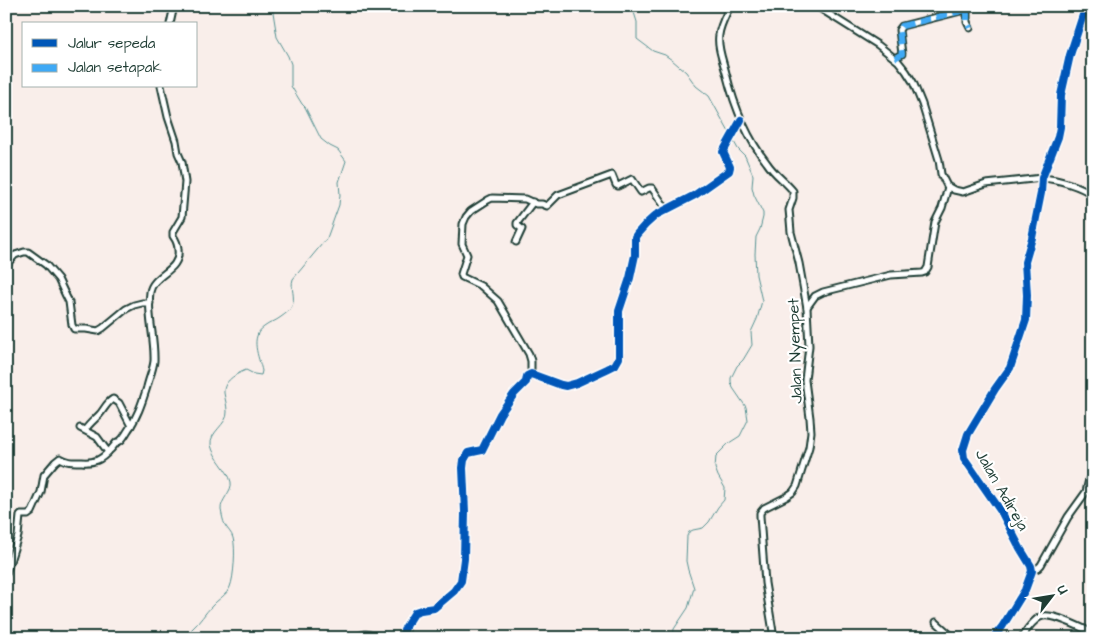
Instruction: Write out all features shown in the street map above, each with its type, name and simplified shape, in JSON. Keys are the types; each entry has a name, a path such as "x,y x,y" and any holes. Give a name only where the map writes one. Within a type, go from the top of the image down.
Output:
{"street":[{"path":"170,22 174,6"},
{"name":"Jalan Nyempet","path":"730,6 719,32 721,54 731,93 741,120 753,144 774,173 793,191 794,198 789,210 791,232 807,308 809,346 805,380 811,432 809,446 801,475 793,492 764,508 760,513 765,583 774,638"},
{"path":"816,6 878,45 895,58 906,71 922,104 942,174 948,187 963,192 986,184 1048,178 1071,184 1093,195"},
{"path":"1042,178 1058,137 1061,95 1070,55 1082,15 1087,6"},
{"path":"895,58 902,54 899,30 902,26 964,10 968,7"},
{"path":"968,7 967,22 970,28"},
{"path":"6,574 18,536 20,516 28,515 32,512 42,492 44,475 60,458 68,462 95,462 121,440 131,426 143,402 153,370 154,348 150,314 150,292 152,285 174,266 179,253 173,236 182,217 185,182 182,162 161,88"},
{"path":"531,374 561,386 566,386 577,383 615,365 619,358 619,311 632,270 635,255 635,237 638,231 650,220 695,195 728,171 730,167 723,152 741,120"},
{"path":"531,374 529,354 500,304 481,286 462,278 460,274 467,255 462,244 463,224 466,217 471,211 491,198 525,199 548,206 558,195 612,174 616,186 632,179 641,192 652,188 667,210"},
{"name":"Jalan Adireja","path":"1032,571 1002,514 964,458 963,450 968,434 994,389 1010,368 1026,320 1025,262 1032,238 1042,178"},
{"path":"807,308 815,296 823,292 892,275 925,272 928,267 936,222 948,187"},
{"path":"516,242 522,230 517,223 533,202"},
{"path":"6,265 15,255 24,252 30,253 46,265 58,279 69,302 74,329 98,331 126,309 142,303 150,303"},
{"path":"401,638 415,612 434,608 454,591 461,581 466,512 464,460 468,453 482,450 500,414 526,382 527,376 531,374"},
{"path":"108,452 97,437 82,429 101,414 108,402 113,399 119,403 131,426"},
{"path":"993,638 1025,590 1032,571 1041,565 1068,517 1086,492 1089,479 1093,474"},
{"path":"1021,638 1033,622 1047,615 1093,633"},
{"path":"936,622 954,638"},
{"path":"406,626 406,638"},
{"path":"355,638 361,634 370,634 375,638"}],"waterway":[{"path":"180,638 191,630 227,592 233,577 234,542 232,534 224,523 221,510 231,482 211,445 213,436 227,416 224,389 231,378 246,370 261,375 262,371 256,348 257,336 259,331 286,314 290,309 293,299 293,279 327,238 339,205 339,182 346,161 338,150 321,139 305,107 291,86 291,64 277,37 272,6"},
{"path":"632,6 637,22 637,39 653,51 665,55 686,72 696,86 709,96 730,134"},
{"path":"673,638 674,629 688,608 694,588 686,561 687,536 689,532 703,528 724,500 725,488 715,468 716,456 729,443 740,436 748,420 746,407 733,388 731,378 752,345 751,332 762,301 756,275 755,254 756,237 760,229 763,213 754,195 752,187 753,175 745,156 733,140"}],"marked path":[{"path":"895,58 902,54 899,30 902,26 965,10 968,6"},
{"path":"967,8 967,22 970,28"}],"cycle path":[{"path":"993,638 1025,590 1032,571 1002,513 964,458 963,450 968,434 1010,368 1026,320 1025,262 1032,238 1042,178 1058,137 1061,95 1070,55 1087,6"},
{"path":"401,638 415,612 434,608 454,591 461,581 464,559 465,512 463,468 464,460 468,453 482,450 500,414 514,394 526,382 527,376 531,374 566,386 577,383 615,365 619,358 619,311 630,278 635,255 635,237 656,215 695,195 729,171 730,167 723,152 741,120"}]}
